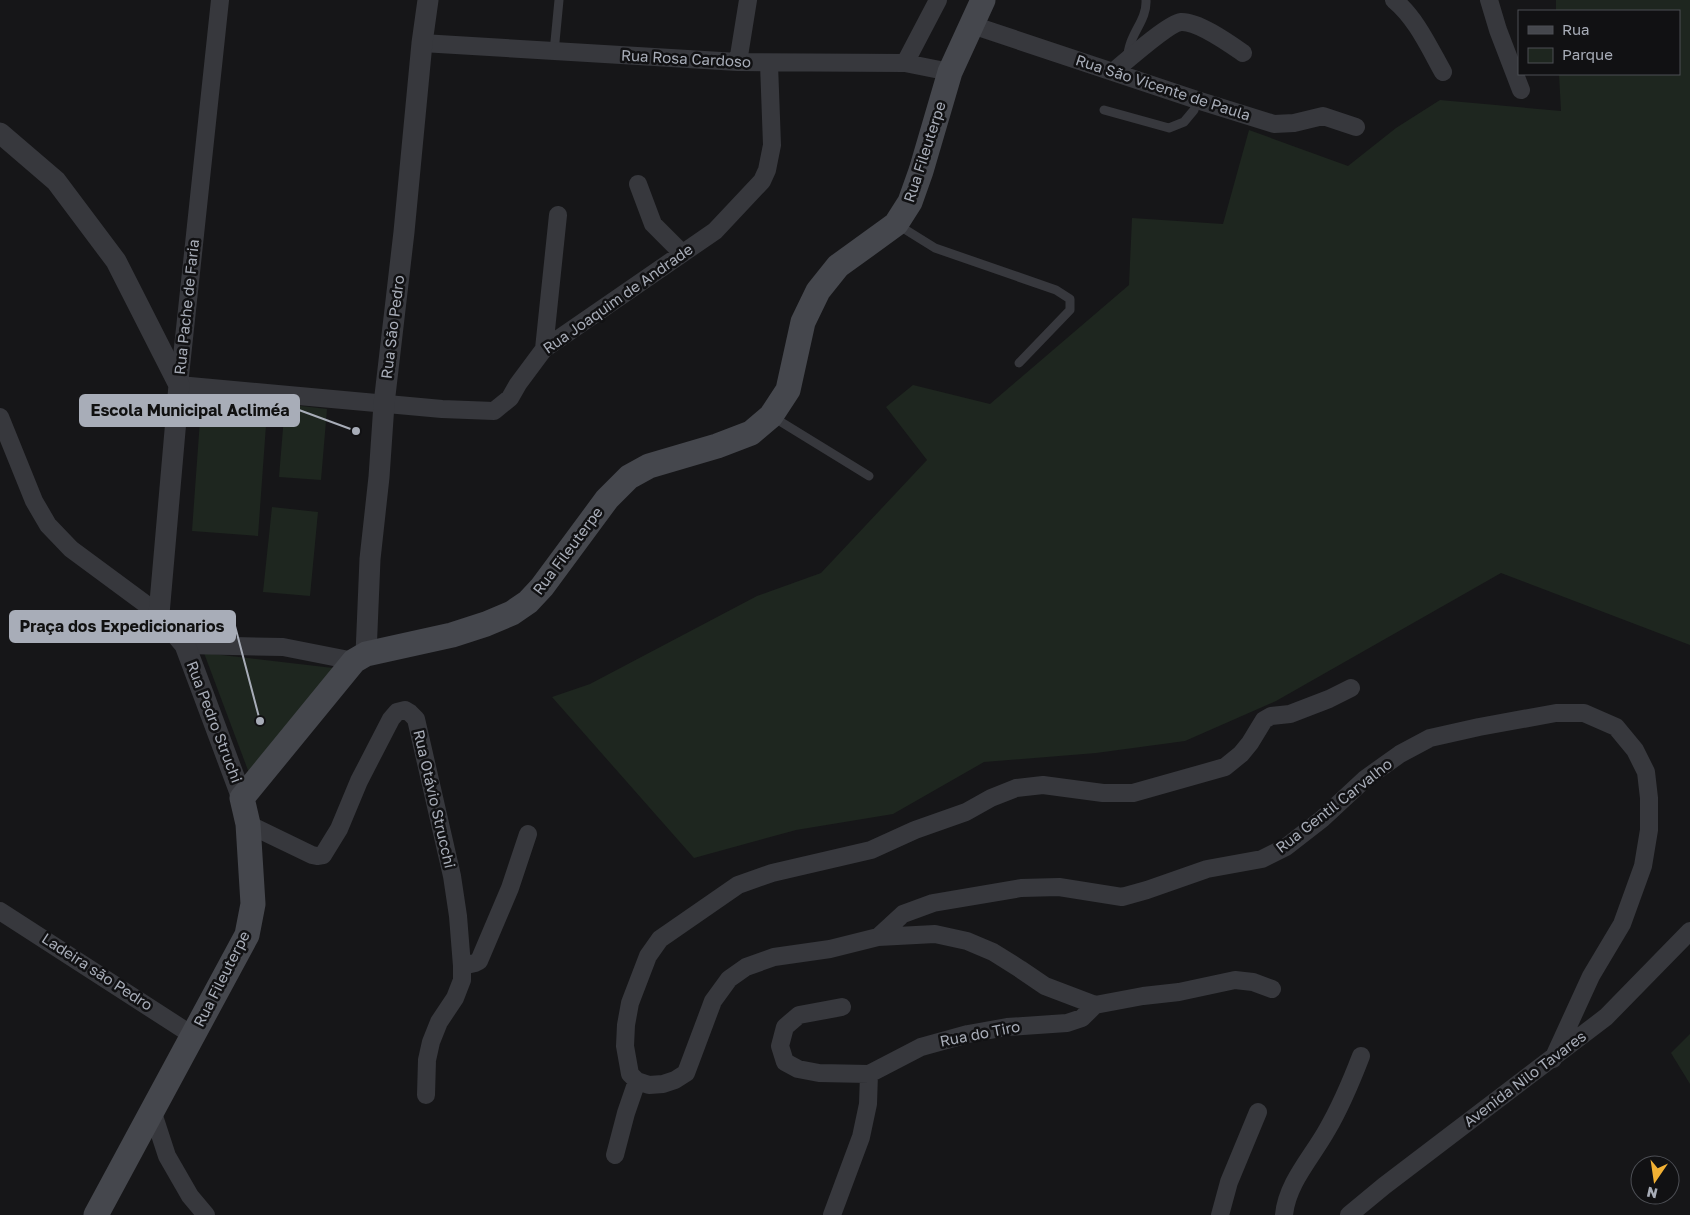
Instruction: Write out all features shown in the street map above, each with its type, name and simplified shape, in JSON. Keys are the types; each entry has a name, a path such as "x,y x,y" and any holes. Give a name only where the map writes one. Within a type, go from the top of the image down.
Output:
{"main road":[{"name":"Rua Fileuterpe","path":"360,658 452,635 512,613 528,602 542,586 608,499 629,477 649,466 717,446 751,433 771,416 788,390 803,322 818,291 838,266 896,224 910,202 950,72 983,0"},
{"path":"242,798 360,658"},
{"name":"Rua Fileuterpe","path":"96,1215 247,935 253,904 248,824 242,798"}],"street":[{"name":"Rua Pache de Faria","path":"159,614 179,385 220,0"},
{"name":"Rua São Pedro","path":"360,658 379,477 384,404 428,0"},
{"path":"738,62 748,0"},
{"path":"906,63 938,0"},
{"path":"1394,0 1402,6 1420,30 1443,72"},
{"path":"1490,0 1498,30 1521,90"},
{"path":"1120,66 1169,28 1181,22 1193,24 1216,34 1243,52"},
{"name":"Rua São Vicente de Paula","path":"972,25 1120,66 1197,100 1274,124 1294,123 1323,116 1356,127"},
{"name":"Rua Rosa Cardoso","path":"422,43 769,64 906,63 950,72"},
{"name":"Rua Joaquim de Andrade","path":"179,385 442,409 494,411 510,398 544,349 715,231 762,181 767,170 772,145 769,64"},
{"path":"0,133 56,182 116,262 179,385"},
{"path":"638,184 653,224 682,253"},
{"path":"544,349 558,215"},
{"path":"0,417 34,501 48,524 71,549 159,614"},
{"name":"Rua Pedro Struchi","path":"159,614 185,645 242,798"},
{"path":"185,645 283,648 360,658"},
{"path":"1096,1005 1044,986 993,952 967,941 935,934 878,937 830,949 774,957 746,966 729,979 713,1001 686,1073 675,1080 663,1084 649,1085 637,1081 630,1074 625,1046 626,1024 636,986 648,956 660,939 738,885 772,873 870,850 915,830 966,812 991,798 1016,788 1043,785 1103,793 1133,793 1225,767 1241,754 1264,720 1271,716 1290,714 1329,700 1351,688"},
{"name":"Rua Otávio Strucchi","path":"248,824 312,855 323,855 339,830 359,781 391,719 397,712 405,710 410,712 416,720 452,876 458,916 462,966 462,980 455,998 439,1022 432,1042 427,1060 426,1095"},
{"name":"Rua Gentil Carvalho","path":"878,937 903,914 933,903 1021,888 1059,887 1122,897 1207,869 1262,859 1286,847 1322,819 1365,779 1400,754 1430,738 1556,713 1584,713 1616,727 1636,750 1646,772 1649,798 1648,830 1643,866 1622,924 1590,976 1553,1059"},
{"path":"462,966 479,960 510,888 528,834"},
{"name":"Ladeira são Pedro","path":"0,911 192,1035"},
{"name":"Avenida Nilo Tavares","path":"1349,1215 1384,1186 1553,1059 1606,1016 1690,932"},
{"name":"Rua do Tiro","path":"842,1006 799,1015 785,1027 780,1046 786,1062 798,1069 819,1073 869,1074 921,1047 968,1034 1007,1027 1067,1023 1082,1018 1096,1005 1143,996 1179,992 1235,980 1253,982 1272,989"},
{"path":"1284,1215 1285,1206 1296,1178 1341,1106 1361,1056"},
{"path":"832,1215 861,1138 868,1104 869,1074"},
{"path":"615,1155 637,1081"},
{"path":"152,1110 167,1156 190,1196 206,1215"},
{"path":"1220,1215 1229,1182 1258,1112"}],"lane":[{"path":"554,52 559,0"},
{"path":"1120,66 1143,18 1146,0"},
{"path":"1104,110 1169,128 1184,122 1194,110 1197,100"},
{"path":"896,224 935,248 1056,290 1070,299 1070,310 1019,364"},
{"path":"771,416 869,476"}],"green space":[{"path":"1556,0 1690,0 1690,645 1501,573 1276,701 1185,741 1096,753 984,762 893,814 796,830 694,858 552,697 590,684 757,596 821,573 927,460 886,407 913,385 990,404 1129,285 1132,218 1223,224 1249,130 1348,166 1396,128 1440,100 1561,111 1559,75 1680,75 1680,10 1556,10"},
{"path":"285,404 327,409 321,480 279,477"},
{"path":"200,420 266,425 258,536 192,531"},
{"path":"272,507 318,512 310,596 263,592"},
{"path":"204,653 333,668 249,773"},
{"path":"1690,1034 1690,1084 1671,1053"}],"place":[{"name":"Escola Municipal Acliméa","path":"356,431"},
{"name":"Praça dos Expedicionarios","path":"260,721"}]}
